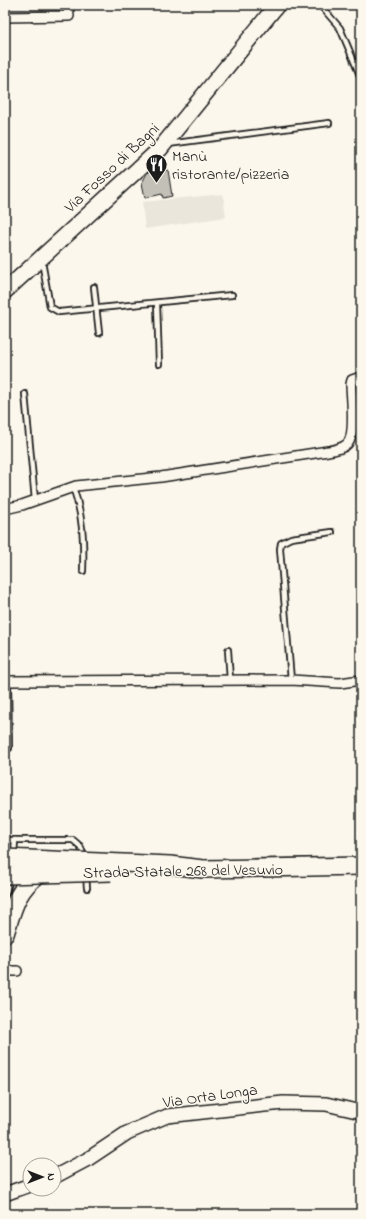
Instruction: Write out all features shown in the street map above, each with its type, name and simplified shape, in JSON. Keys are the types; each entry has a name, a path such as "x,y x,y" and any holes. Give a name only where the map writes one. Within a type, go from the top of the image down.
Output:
{"highway":[{"path":"9,866 170,865 203,869"},
{"name":"Strada Statale 268 del Vesuvio","path":"9,866 39,874 361,866"},
{"path":"5,934 18,894 27,882 39,874"}],"main road":[{"name":"Via Fosso di Bagni","path":"5,291 144,165 164,145 277,5"}],"street":[{"path":"5,17 69,16 68,5"},
{"path":"5,509 73,487 161,476 342,448 348,444 352,436 350,384 352,380 361,377"},
{"path":"7,681 291,680 340,683 361,680"},
{"path":"5,971 17,971"},
{"name":"Via Orta Longa","path":"62,1173 88,1159 127,1133 167,1116 284,1103 326,1104 361,1112"},
{"path":"5,1194 22,1188"}],"lane":[{"path":"320,5 340,28 361,78"},
{"path":"164,145 329,123"},
{"path":"40,258 44,268 48,301 50,307 54,311 65,312 96,310 232,295"},
{"path":"94,287 99,334"},
{"path":"157,304 159,364"},
{"path":"25,394 34,500"},
{"path":"73,487 79,504 82,524 83,571"},
{"path":"291,680 280,549 281,543 291,538 332,532"},
{"path":"228,650 230,681"},
{"path":"7,681 9,748"},
{"path":"5,840 73,840 84,852 88,888"},
{"path":"5,896 9,866 16,840"}],"shaded area":[{"path":"5,5 66,5 66,14 5,15"},
{"path":"223,194 226,217 145,229 142,202"}],"building":[{"path":"156,165 160,172 168,170 172,196 163,198 162,194 145,198 142,183 147,173"}],"place":[{"name":"Manù ristorante/pizzeria","path":"156,184"}]}
